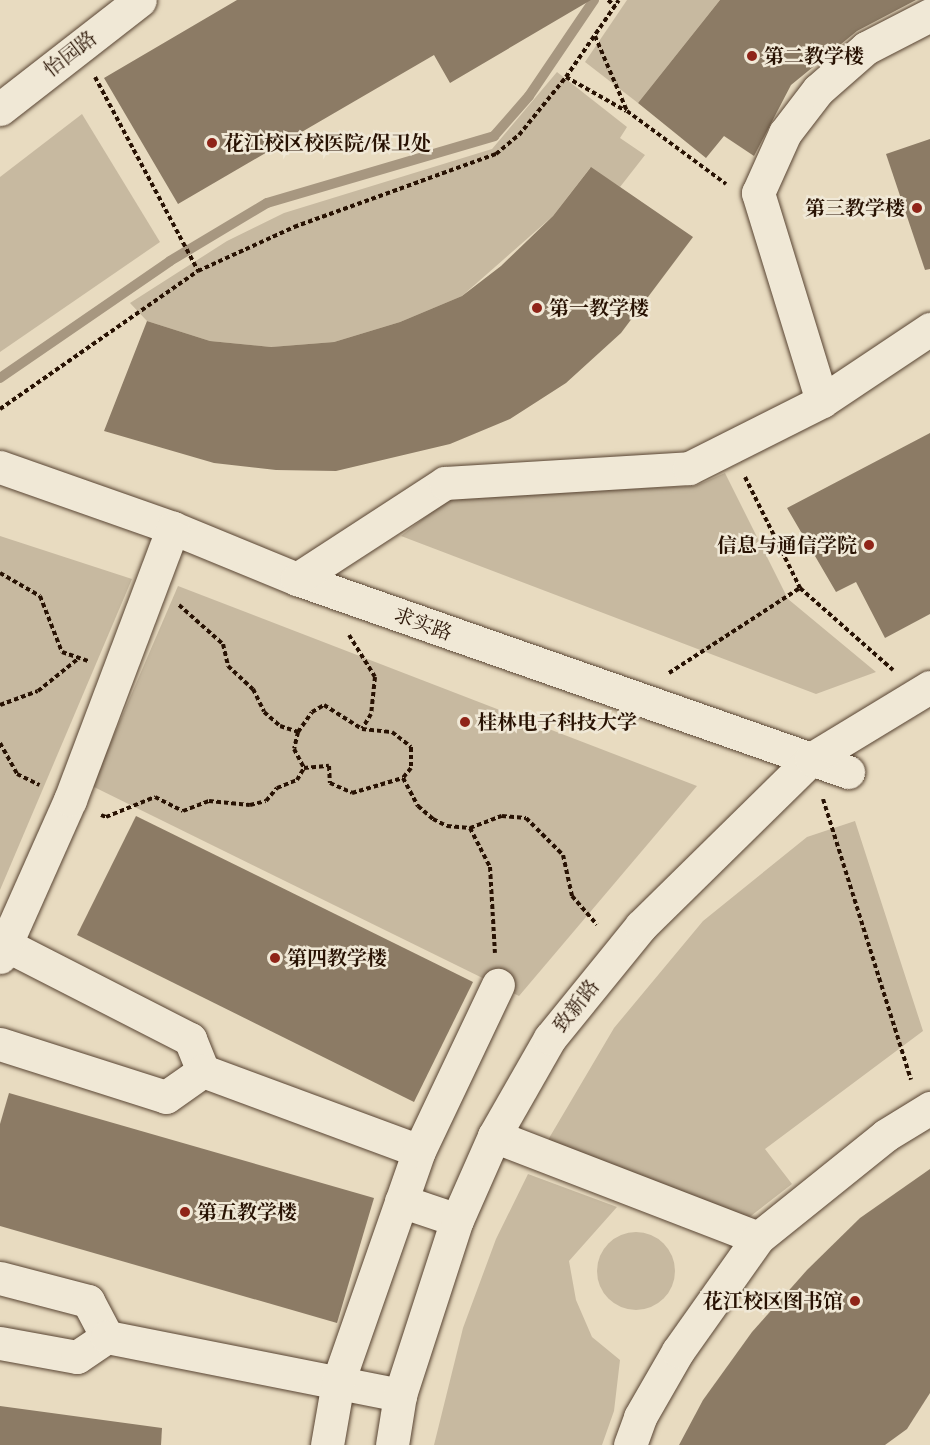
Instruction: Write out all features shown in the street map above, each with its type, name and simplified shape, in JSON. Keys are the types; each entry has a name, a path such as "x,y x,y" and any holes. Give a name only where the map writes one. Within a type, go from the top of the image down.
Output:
{"street":[{"name":"怡园路","path":"0,109 140,0"},
{"path":"822,401 758,193 785,133 819,90 866,48 930,15"},
{"path":"297,579 446,483 689,468 731,450 822,401 930,329"},
{"name":"求实路","path":"0,467 173,528 347,597 630,698 848,772"},
{"path":"173,528 69,800 3,951 190,1039 203,1071 419,1151"},
{"name":"致新路","path":"392,1445 400,1395 458,1220 494,1136 550,1038 622,947 811,759 926,690"},
{"path":"327,1445 338,1382 419,1151 498,985"},
{"path":"0,1044 166,1097 203,1071"},
{"path":"630,1445 640,1417 678,1351 758,1238 886,1135 926,1110"},
{"path":"494,1136 758,1238"},
{"path":"401,1201 458,1220"},
{"path":"0,1278 87,1301 107,1337"},
{"path":"0,1343 77,1357 107,1337 400,1395"}],"path":[{"path":"608,0 615,6"},
{"path":"0,409 198,271 294,227 496,154 519,135 566,77 619,0"},
{"path":"595,36 627,111"},
{"path":"80,46 198,271"},
{"path":"566,77 627,111 717,181 758,193"},
{"path":"731,450 800,588 926,690"},
{"path":"0,573 40,596 62,652 118,669"},
{"path":"152,580 223,644 228,666 253,689 264,712 280,726 298,732"},
{"path":"630,698 800,588"},
{"path":"347,597 344,625 375,677 371,714 362,729"},
{"path":"0,705 38,692 78,658"},
{"path":"324,705 362,729 392,732 411,747 411,768 403,778 352,793 330,783 329,766 304,768 294,749 298,732 312,712 324,705"},
{"path":"0,743 17,774 106,817 155,797 183,811 209,801 250,805 266,801 277,788 297,780 304,768"},
{"path":"811,759 926,1110"},
{"path":"403,778 418,806 433,819 447,826 470,828 502,816 526,818 563,855 573,896 588,917 622,947"},
{"path":"470,828 490,867 498,985"}],"shaded area":[{"path":"627,0 720,0 638,103 585,62"},
{"path":"557,72 627,127 620,138 645,155 620,187 590,168 553,216 462,296 400,322 334,342 271,347 210,341 147,321 130,303 227,241 284,213 492,149"},
{"path":"82,114 160,242 0,352 0,177"},
{"path":"725,473 788,599 876,672 816,694 401,536 451,497 695,486"},
{"path":"0,536 132,579 0,890"},
{"path":"178,586 697,786 519,996 92,786"},
{"path":"855,821 923,1031 765,1149 792,1184 747,1219 545,1145 614,1028 703,921 807,837"},
{"path":"528,1174 617,1207 569,1261 576,1300 592,1337 620,1360 614,1411 602,1445 434,1445 463,1328 496,1239"},
{"path":"636,1232 651,1235 664,1243 672,1256 675,1271 672,1286 664,1299 651,1307 636,1310 621,1307 608,1299 600,1286 597,1271 600,1256 608,1243 621,1235"}],"building":[{"name":"花江校区校医院/保卫处","path":"237,0 591,0 450,83 434,55 178,204 104,78"},
{"name":"第二教学楼","path":"720,0 916,0 857,31 791,85 754,156 724,136 706,158 638,103"},
{"name":"第三教学楼","path":"930,139 930,269 925,270 886,154"},
{"name":"第一教学楼","path":"591,167 693,237 621,333 566,383 510,419 450,444 336,471 276,470 214,463 104,431 147,321 210,341 271,347 334,342 400,322 462,296 501,266 553,216"},
{"name":"信息与通信学院","path":"930,433 930,614 885,638 856,582 836,592 787,508"},
{"name":"第四教学楼","path":"136,816 473,982 414,1102 77,935"},
{"name":"第五教学楼","path":"9,1093 374,1198 337,1323 0,1226 0,1124"},
{"name":"花江校区图书馆","path":"930,1169 930,1393 907,1429 885,1445 679,1445 703,1400 752,1332 807,1270 860,1218"},
{"path":"0,1406 162,1428 161,1445 0,1445"}],"waterway":[{"path":"0,378 170,261 267,203 494,136 529,96 594,0"}],"place":[{"name":"第二教学楼","path":"752,56"},
{"name":"花江校区校医院/保卫处","path":"212,143"},
{"name":"第三教学楼","path":"917,208"},
{"name":"第一教学楼","path":"537,308"},
{"name":"信息与通信学院","path":"869,545"},
{"name":"桂林电子科技大学","path":"465,722"},
{"name":"第四教学楼","path":"275,958"},
{"name":"第五教学楼","path":"185,1212"},
{"name":"花江校区图书馆","path":"855,1301"}]}
